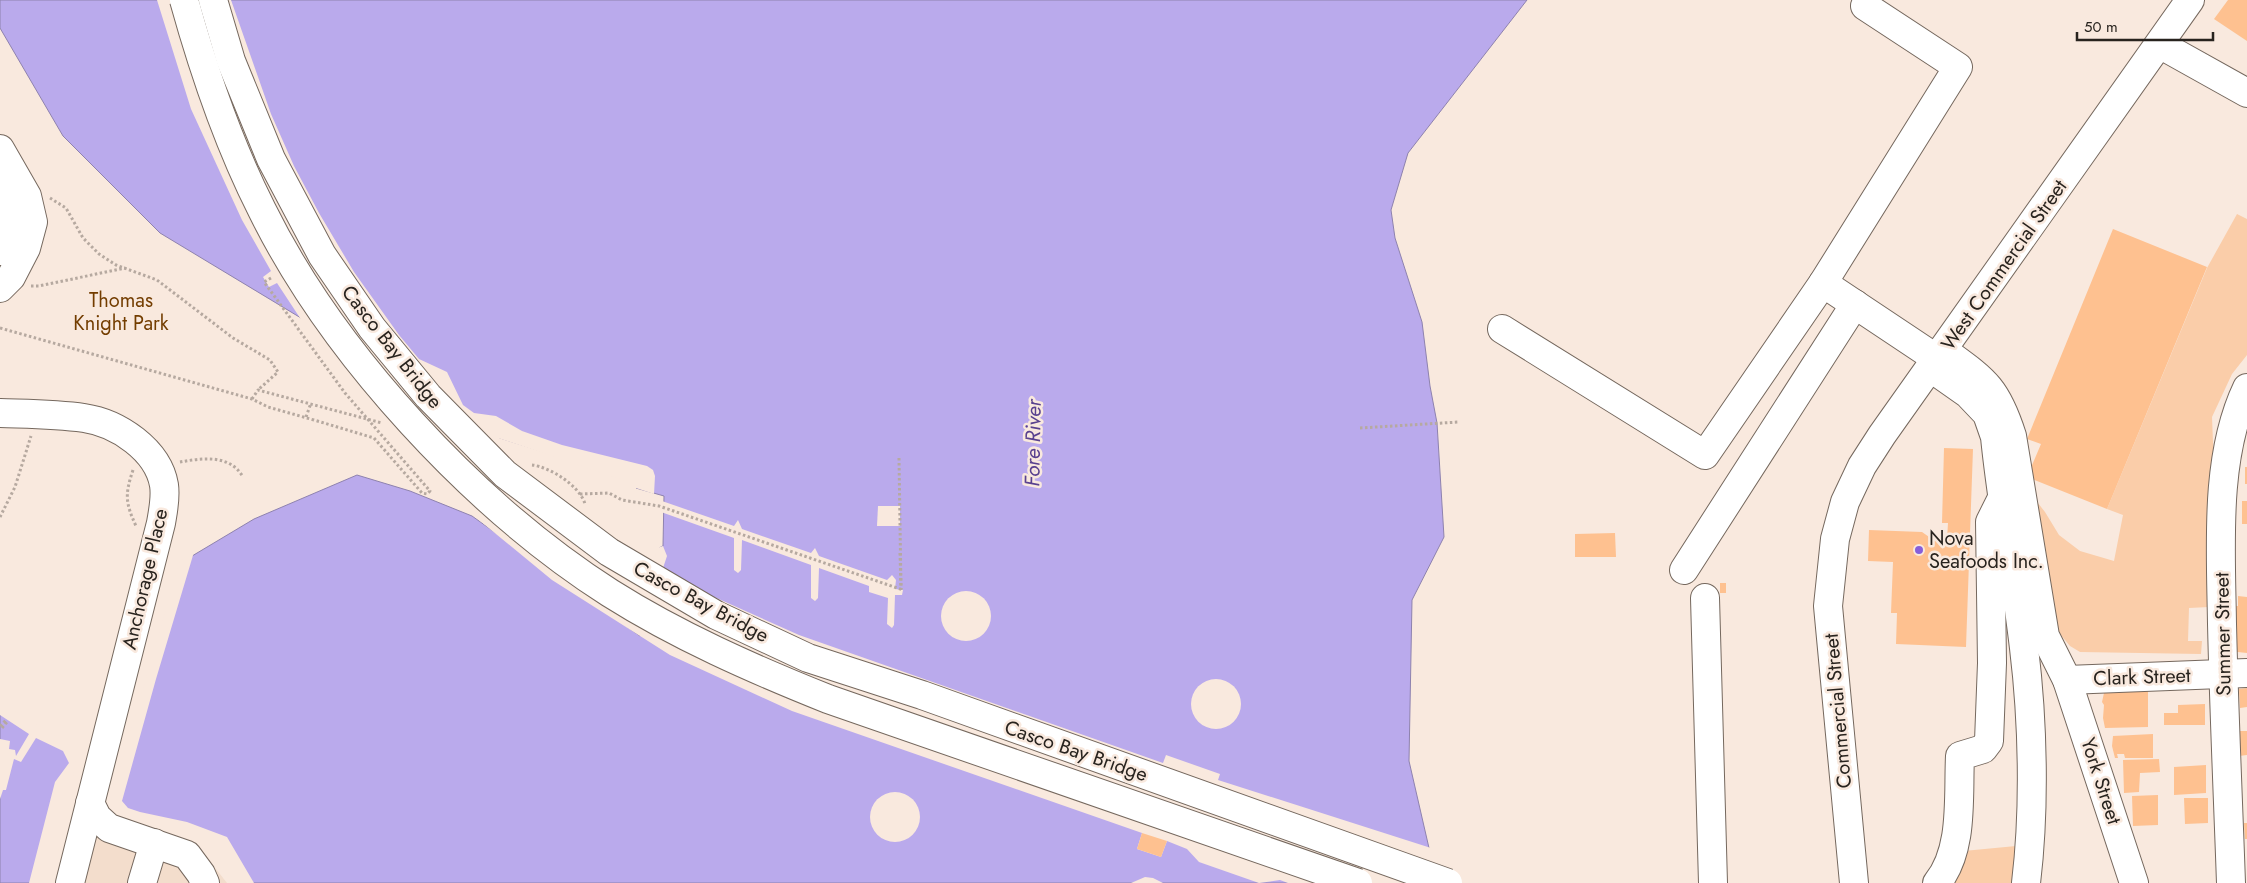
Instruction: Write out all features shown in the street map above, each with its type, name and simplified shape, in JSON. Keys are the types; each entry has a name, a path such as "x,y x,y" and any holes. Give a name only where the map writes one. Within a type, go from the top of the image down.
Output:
{"main road":[{"name":"Casco Bay Bridge","path":"184,0 199,52 227,132 262,210 306,286 356,357 413,424 475,486 541,543 609,592 681,634 754,669 828,699 1358,883"},
{"name":"Casco Bay Bridge","path":"213,0 231,61 271,159 322,256 372,328 428,396 505,474 609,552 716,615 808,658 922,695 1448,883"},
{"name":"West Commercial Street","path":"1835,539 1845,502 1862,466 1882,434 2161,45 2190,0"},
{"path":"1502,329 1705,455 1823,283 1958,67 1865,6"},
{"path":"2161,45 2247,93"},
{"path":"0,251 12,216 6,161"},
{"path":"6,161 27,196 33,222 26,248 6,283"},
{"path":"1823,283 1937,359 1987,414 1995,437 2024,648 2030,708 2030,841 2026,883"},
{"path":"1684,570 1854,304"},
{"name":"York Street","path":"1937,359 1988,384 2004,410 2012,436 2045,636 2067,680 2134,883"},
{"name":"Summer Street","path":"2231,883 2235,673 2222,550 2226,455 2240,404 2247,388"},
{"path":"0,413 86,418 124,433 150,455"},
{"name":"Anchorage Place","path":"70,883 164,505 164,486 150,455"},
{"path":"1936,883 1948,867 1953,852 1958,810 1960,756 1983,749 1989,741 1992,663 1990,522 2002,498"},
{"name":"Commercial Street","path":"1835,539 1828,606 1854,883"},
{"path":"1705,598 1713,883"},
{"name":"Clark Street","path":"2067,680 2235,673"},
{"path":"90,803 97,817 109,828 187,855 201,874 204,883"},
{"path":"142,883 154,843"}],"path":[{"path":"48,197 66,208 88,245 110,261 157,280 233,338 270,360 278,372 258,390"},
{"path":"6,283 17,282 39,286 126,268"},
{"path":"0,328 252,399 268,407 374,438 422,493 427,494 430,491 345,393 286,315 264,282 271,278"},
{"path":"306,418 311,403"},
{"path":"0,517 15,487 38,415"},
{"path":"1360,428 1459,422"},
{"path":"156,542 138,528 128,509 126,491 150,455 210,458 228,463 243,477"},
{"path":"580,494 608,493 622,500 659,506 902,590 900,458"},
{"path":"1,727 6,721"}],"shaded area":[{"path":"2237,214 2247,219 2247,355 2232,374 2212,417 2214,468 2209,607 2189,608 2188,641 2202,641 2201,654 2080,652 2070,646 2060,634 2050,603 2030,493 2045,512 2059,535 2080,551 2114,561 2123,515 2107,509 2207,268"},
{"path":"104,802 116,821 201,850 227,883 60,883"},
{"path":"2016,846 2014,883 1937,883 1953,852"}],"water":[{"name":"Fore River","path":"0,0 1527,0 1408,153 1391,210 1395,238 1422,322 1437,423 1444,537 1412,600 1409,761 1429,848 1419,883 236,883 208,843 116,806 182,562 254,519 357,475 410,491 472,516 640,636 659,548 663,546 664,496 636,488 638,482 500,438 160,233 63,136 0,28"},
{"path":"0,705 74,755 48,883 0,883"}],"pier":[{"path":"157,0 231,0 271,114 294,166 319,213 354,272 399,335 419,359 447,372 463,405 474,413 496,416 522,431 562,445 647,466 653,470 655,476 654,494 636,488 635,490 635,484 492,436 302,321 277,283 269,287 263,277 271,271 242,220 191,109"},
{"path":"662,501 734,526 738,520 742,529 811,553 815,548 819,556 887,580 892,575 896,580 895,589 903,590 902,595 895,595 894,625 892,628 887,624 888,598 869,592 869,586 819,568 818,598 815,601 811,598 811,565 742,540 741,570 738,573 734,570 734,538 661,512"},
{"path":"878,506 900,506 900,526 877,526"},
{"path":"468,511 639,632 657,548 663,546 667,556 663,568 712,596 799,635 1163,763 1166,755 1220,774 1218,780 1431,848 1422,883 1288,883 1280,880 1259,883 1199,862 1187,849 1167,841 1161,857 1137,849 1142,833 792,711 670,655 552,580"},
{"path":"194,552 122,801 128,808 187,822 227,837 254,883 233,883 207,845 125,817 114,807 113,792 180,561"},
{"path":"961,591 971,591 984,598 991,611 991,621 984,634 971,641 961,641 952,637 945,630 941,621 941,611 945,602 952,595"},
{"path":"1211,679 1221,679 1234,686 1241,699 1241,709 1234,722 1221,729 1211,729 1202,725 1195,718 1191,709 1191,699 1195,690 1202,683"},
{"path":"0,702 58,737 76,755 70,801 51,883 29,883 55,782 69,763 63,751 36,738 21,762 14,759 6,790 3,790 0,799 0,739 10,741 9,749 15,750 16,756 29,734 0,715"},
{"path":"890,792 900,792 913,799 920,812 920,822 913,835 900,842 890,842 881,838 874,831 870,822 870,812 874,803 881,796"},
{"path":"1145,877 1153,878 1163,883 1131,883"}],"building":[{"path":"2228,0 2247,0 2247,41 2214,19"},
{"path":"2113,229 2207,267 2107,509 2027,477 2041,444 2027,439"},
{"name":"Nova Seafoods Inc.","path":"1944,448 1973,449 1966,647 1896,644 1897,613 1891,613 1893,562 1868,561 1869,530 1922,532 1932,539 1947,539 1948,523 1942,523"},
{"path":"2245,467 2247,467 2247,484 2245,484"},
{"path":"2242,501 2247,501 2247,524 2242,524"},
{"path":"1615,533 1616,557 1575,557 1575,534"},
{"path":"1720,583 1726,583 1726,593 1720,593"},
{"path":"2238,596 2247,597 2247,653 2228,651 2233,606 2238,606"},
{"path":"2247,688 2247,707 2240,708 2239,689"},
{"path":"2148,691 2148,727 2105,728 2103,718 2104,705 2102,702 2104,693"},
{"path":"2205,704 2205,725 2164,725 2164,713 2178,713 2178,705"},
{"path":"2237,731 2247,731 2247,755 2239,756"},
{"path":"2153,734 2153,758 2125,758 2124,754 2117,754 2118,758 2115,758 2112,746 2113,736"},
{"path":"2159,759 2160,772 2140,773 2139,792 2124,793 2123,760"},
{"path":"2206,765 2206,793 2174,795 2174,767"},
{"path":"2158,795 2158,825 2133,826 2132,796"},
{"path":"2184,798 2208,798 2208,823 2185,824"},
{"path":"2244,823 2247,823 2247,839 2245,839"},
{"path":"1142,833 1167,841 1161,857 1137,849"}],"place":[{"name":"Nova Seafoods Inc.","path":"1919,550"}],"park label":[{"name":"Thomas Knight Park","path":"121,312"}]}
